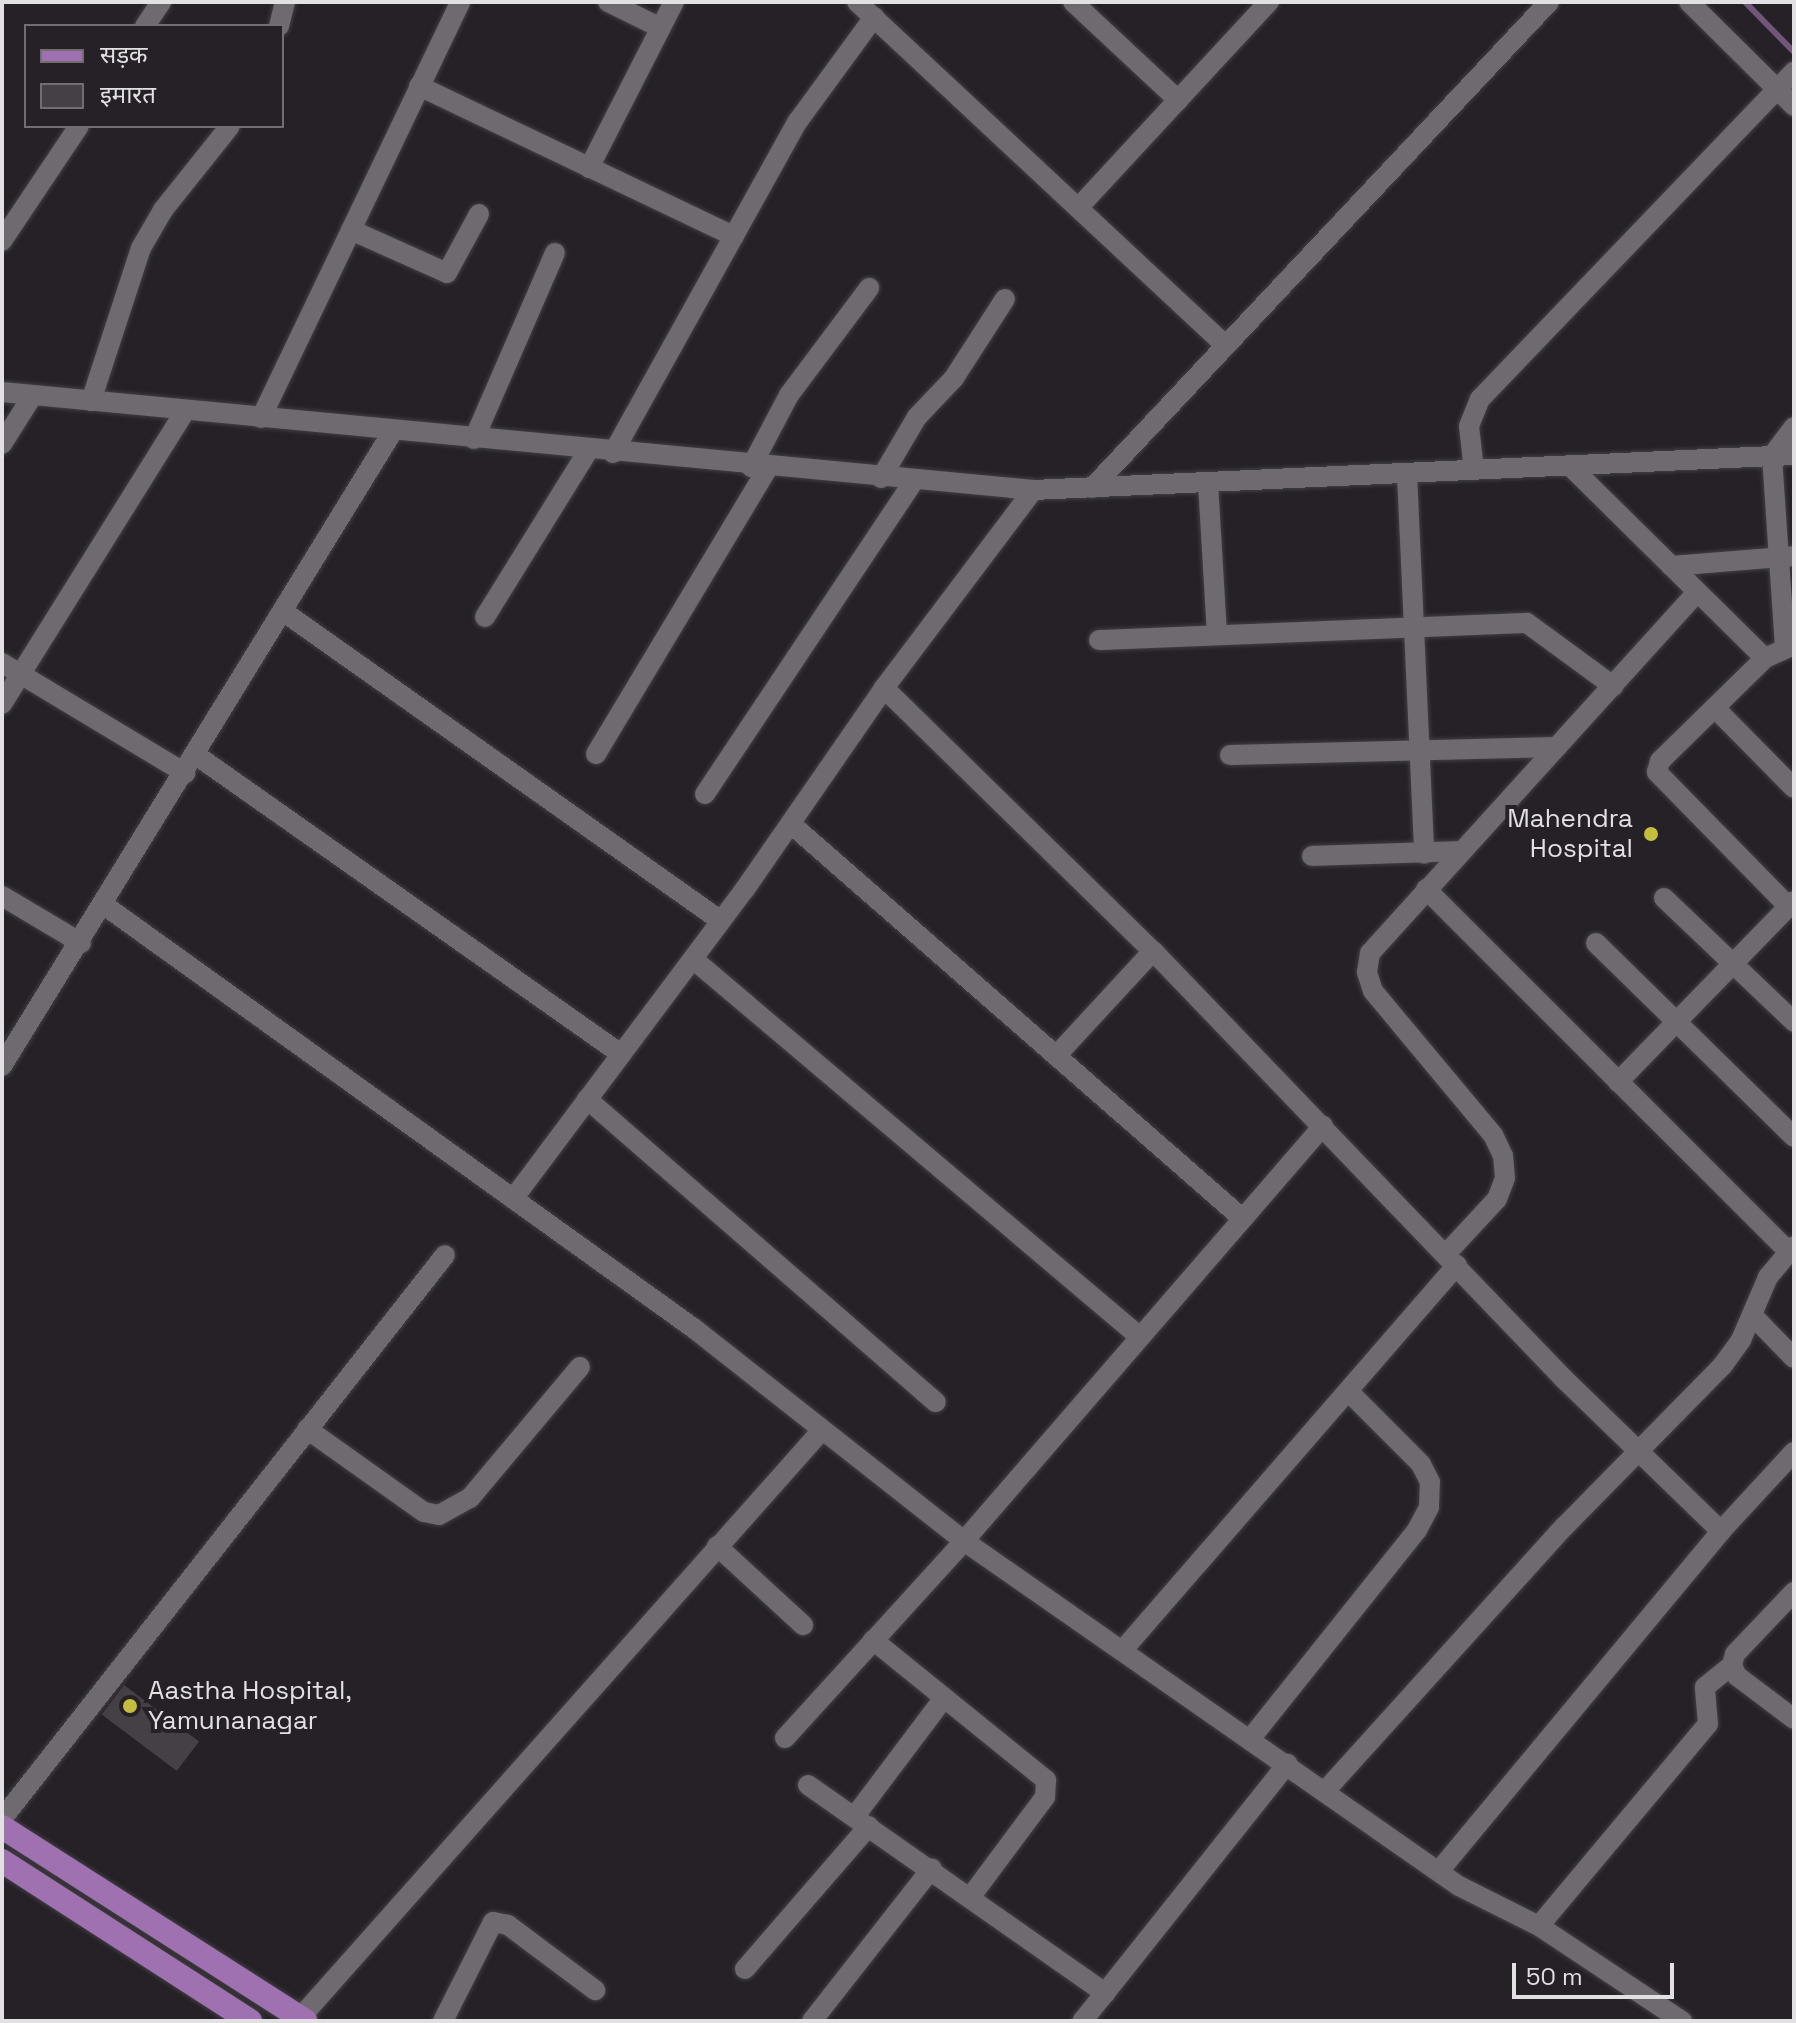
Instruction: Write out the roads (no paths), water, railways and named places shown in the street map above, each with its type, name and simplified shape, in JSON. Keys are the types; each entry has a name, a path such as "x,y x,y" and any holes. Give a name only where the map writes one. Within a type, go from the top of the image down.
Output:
{"main road":[{"path":"2,1827 302,2020"},
{"path":"2,1861 250,2021"}],"street":[{"path":"146,24 161,2"},
{"path":"280,24 285,2"},
{"path":"261,418 460,2"},
{"path":"608,2 659,27"},
{"path":"589,168 674,2"},
{"path":"857,2 1226,346"},
{"path":"1073,2 1178,100"},
{"path":"1078,208 1269,2"},
{"path":"1092,488 1549,2"},
{"path":"1689,2 1794,106"},
{"path":"613,453 798,121 874,17"},
{"path":"1474,470 1469,426 1480,399 1794,71"},
{"path":"419,86 734,236"},
{"path":"2,241 78,128"},
{"path":"91,401 141,248 163,210 228,128"},
{"path":"351,230 447,273 479,214"},
{"path":"474,439 555,253"},
{"path":"596,754 759,468 789,395 869,288"},
{"path":"881,478 917,417 954,378 1005,299"},
{"path":"2,392 759,468 1033,490 1794,455"},
{"path":"2,444 33,395"},
{"path":"2,704 186,410"},
{"path":"1618,1082 1790,911 1657,772 1660,761 1765,658 1790,646 1787,556 1772,456 1794,427"},
{"path":"2,1066 81,943 393,431"},
{"path":"485,617 588,451"},
{"path":"1569,465 1765,658"},
{"path":"1407,474 1422,752 1424,854"},
{"path":"705,794 914,481"},
{"path":"1208,483 1217,635"},
{"path":"513,1199 721,921 884,688 1033,490"},
{"path":"1671,566 1787,556"},
{"path":"1122,1651 1348,1391 1497,1199 1505,1178 1503,1156 1493,1135 1373,991 1367,972 1370,953 1697,592"},
{"path":"284,612 721,921"},
{"path":"1099,640 1527,623 1613,686"},
{"path":"2,663 185,773"},
{"path":"884,688 1153,951 1563,1378 1643,1452 1721,1531"},
{"path":"1715,708 1794,788"},
{"path":"1230,755 1557,747"},
{"path":"196,755 621,1054"},
{"path":"791,824 1243,1219"},
{"path":"1312,856 1461,851"},
{"path":"1326,1790 1564,1527 1643,1452 1723,1365 1752,1315 1768,1277 1791,1249 1618,1082 1426,889"},
{"path":"2,896 81,943"},
{"path":"1664,898 1794,1022"},
{"path":"104,905 696,1330 964,1541 1439,1871 1539,1926 1682,2021"},
{"path":"1596,943 1794,1137"},
{"path":"1056,1056 1153,951"},
{"path":"693,959 1140,1337"},
{"path":"587,1099 936,1402"},
{"path":"785,1738 964,1541 1323,1126"},
{"path":"2,1819 445,1255"},
{"path":"1752,1315 1794,1358"},
{"path":"307,1429 424,1512 439,1515 470,1498 580,1367"},
{"path":"1251,1738 1417,1530 1429,1507 1430,1482 1421,1464 1348,1391"},
{"path":"302,2020 822,1430"},
{"path":"1439,1871 1721,1531 1794,1452"},
{"path":"717,1546 803,1625"},
{"path":"1539,1926 1708,1724 1702,1693 1732,1665 1735,1654 1787,1616 1794,1592"},
{"path":"873,1640 1046,1780 1048,1787 972,1895"},
{"path":"1732,1665 1737,1676 1794,1719"},
{"path":"745,1969 862,1821 944,1698"},
{"path":"1082,2021 1287,1764"},
{"path":"808,1785 972,1895 1105,1993"},
{"path":"812,2021 932,1868"},
{"path":"443,2021 493,1922 508,1925 595,1990"}],"waterway":[{"path":"1745,2 1794,52"}],"place":[{"name":"Mahendra Hospital","path":"1651,834"},
{"name":"Aastha Hospital, Yamunanagar","path":"130,1706"}]}
